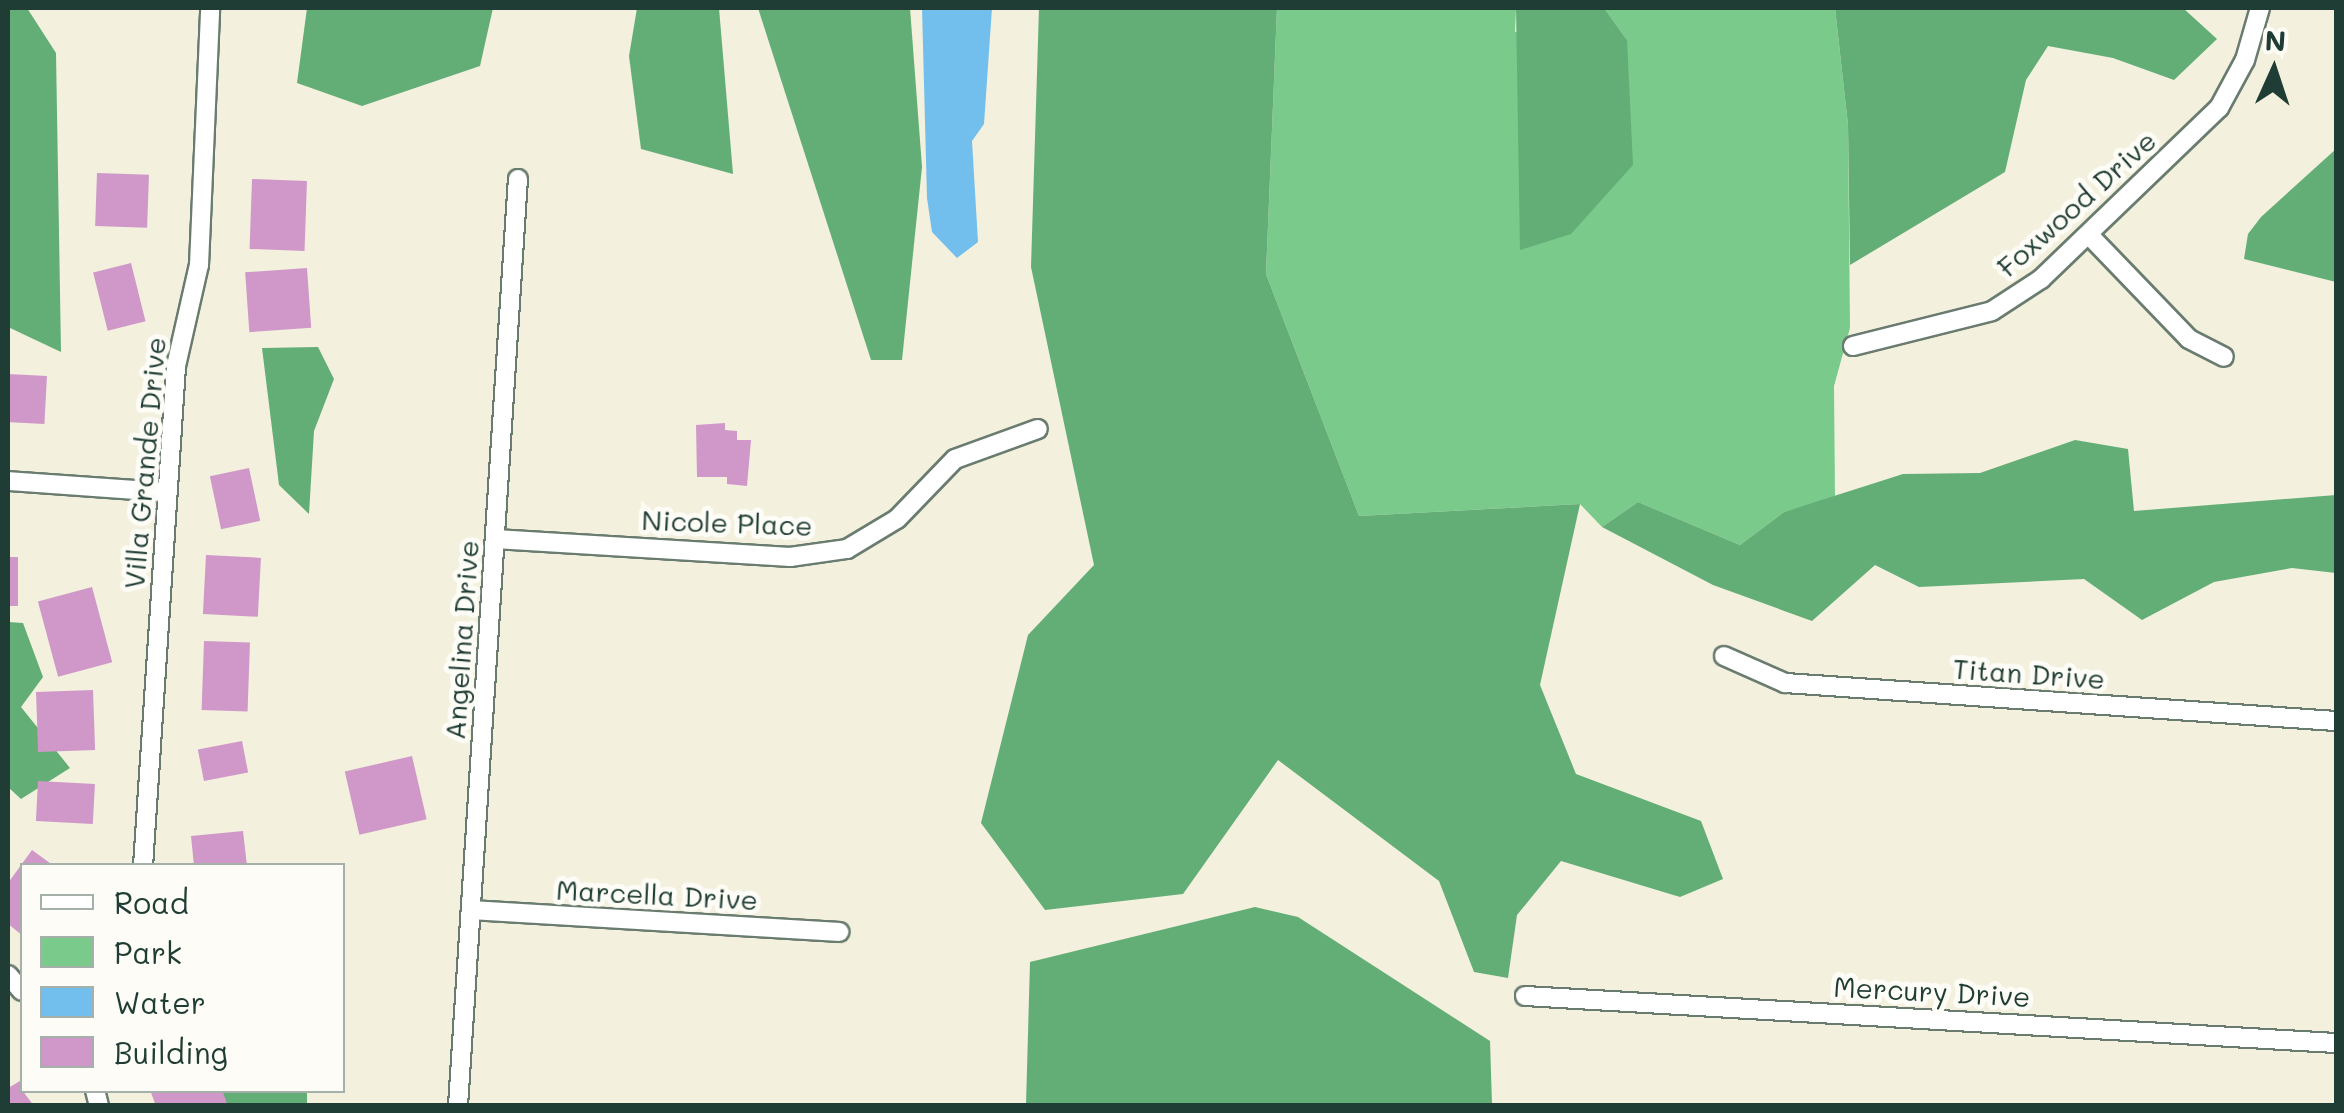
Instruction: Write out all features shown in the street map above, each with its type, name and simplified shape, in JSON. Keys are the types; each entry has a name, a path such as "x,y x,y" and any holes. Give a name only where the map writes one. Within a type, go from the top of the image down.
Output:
{"street":[{"name":"Villa Grande Drive","path":"143,863 176,366 199,266 210,8"},
{"name":"Foxwood Drive","path":"1853,346 1992,311 2089,235 2219,108 2245,60 2260,8"},
{"name":"Angelina Drive","path":"458,1106 518,178"},
{"path":"2089,235 2189,339 2224,357"},
{"name":"Nicole Place","path":"495,539 790,557 847,549 897,519 955,459 1038,430"},
{"path":"8,481 166,492"},
{"name":"Titan Drive","path":"1724,656 1785,683 2336,721"},
{"name":"Marcella Drive","path":"471,910 840,932"},
{"name":"Mercury Drive","path":"1524,996 2336,1043"}],"green space":[{"path":"8,8 27,8 56,53 61,352 8,327"},
{"path":"307,8 493,8 480,66 362,106 297,83"},
{"path":"637,8 719,8 733,174 641,149 629,56"},
{"path":"758,8 910,8 922,167 902,360 871,360"},
{"path":"1039,8 1277,8 1266,274 1359,516 1580,504 1540,685 1576,774 1701,821 1723,879 1680,897 1561,861 1517,915 1508,978 1474,972 1439,881 1278,760 1183,894 1045,910 981,823 1028,635 1094,565 1031,267"},
{"path":"1277,8 1516,8 1515,32 1627,40 1604,8 1835,8 1848,125 1850,328 1834,386 1835,497 1784,512 1740,545 1638,502 1602,527 1580,504 1359,516 1266,274"},
{"path":"1516,8 1604,8 1627,40 1633,165 1571,234 1520,250"},
{"path":"1835,8 2183,8 2217,39 2174,80 2113,58 2048,46 2026,80 2005,172 1850,265 1848,125"},
{"path":"2336,149 2336,282 2244,259 2248,234 2261,217"},
{"path":"318,347 334,379 314,431 309,514 279,485 262,348"},
{"path":"2075,440 2128,449 2134,511 2336,495 2336,573 2292,568 2214,582 2142,620 2084,579 1919,587 1875,565 1812,621 1713,585 1602,527 1638,502 1740,545 1784,512 1903,474 1980,473"},
{"path":"8,622 23,623 43,677 21,707 70,768 21,799 8,787"},
{"path":"1255,907 1298,917 1490,1041 1492,1105 1026,1105 1030,962"},
{"path":"214,1093 307,1093 307,1106 214,1106"}],"water":[{"path":"922,8 992,8 984,124 972,141 978,242 957,258 932,232 927,198"}],"building":[{"path":"97,173 149,175 147,228 95,226"},
{"path":"252,179 307,181 305,251 250,249"},
{"path":"131,263 146,321 108,331 93,272"},
{"path":"307,268 311,328 249,332 245,272"},
{"path":"8,374 47,376 44,424 8,422"},
{"path":"725,423 725,430 737,431 737,440 751,440 747,486 727,484 727,477 697,477 696,425"},
{"path":"249,468 260,521 221,529 210,476"},
{"path":"206,555 261,558 258,617 203,614"},
{"path":"8,557 18,557 18,606 8,606"},
{"path":"92,587 112,662 58,677 38,601"},
{"path":"204,641 250,643 248,712 202,710"},
{"path":"93,690 95,750 38,752 36,692"},
{"path":"242,741 248,772 204,781 198,750"},
{"path":"412,756 427,819 359,835 345,772"},
{"path":"38,781 95,784 93,824 36,821"},
{"path":"243,831 247,863 194,863 191,836"},
{"path":"32,850 50,863 23,863"},
{"path":"20,866 20,933 8,924 8,883"},
{"path":"20,1081 20,1093 34,1106 8,1106 8,1088"},
{"path":"151,1093 223,1093 228,1106 156,1106"}]}
